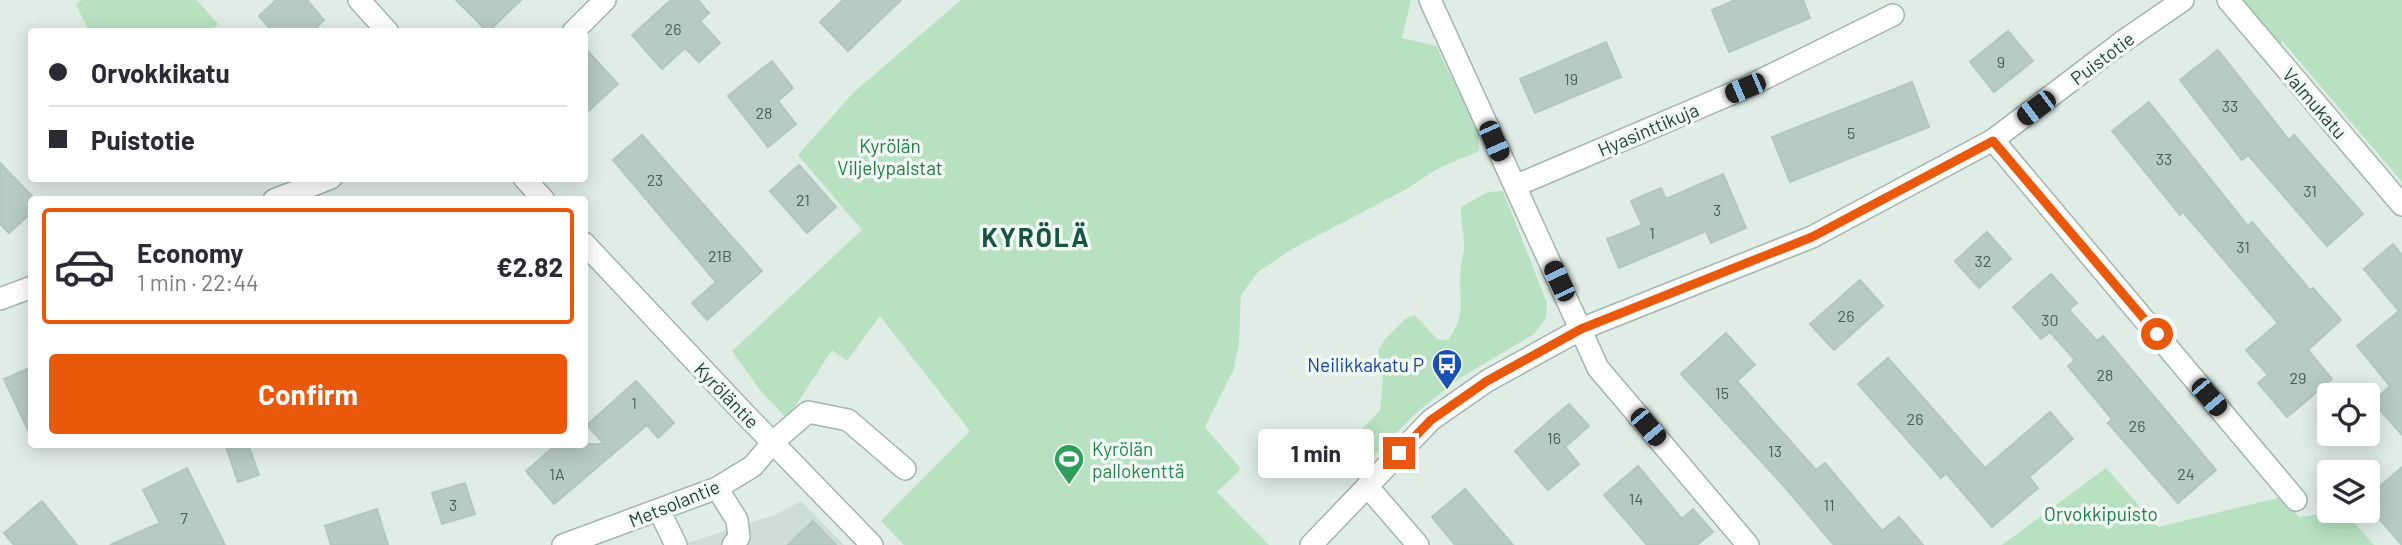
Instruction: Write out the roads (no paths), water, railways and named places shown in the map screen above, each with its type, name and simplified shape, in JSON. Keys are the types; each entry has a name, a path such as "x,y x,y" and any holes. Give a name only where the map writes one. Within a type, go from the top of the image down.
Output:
{"street":[{"path":"359,0 384,28"},
{"path":"577,28 606,0"},
{"path":"1430,0 1598,368 1748,545"},
{"name":"Puistotie","path":"1311,545 1431,420 1487,381 1581,329 1812,237 1993,141 2122,42 2183,0"},
{"name":"Valmukatu","path":"2228,0 2402,205"},
{"name":"Hyasinttikuja","path":"1515,186 1745,88 1894,15"},
{"path":"1993,141 2297,500"},
{"path":"284,196 321,182"},
{"path":"528,182 540,196"},
{"name":"Kyröläntie","path":"588,247 872,545"},
{"path":"0,299 28,288"},
{"name":"Metsolantie","path":"563,545 717,488 752,466 773,442 808,412 848,420 905,469"},
{"path":"1367,486 1418,545"},
{"path":"717,488 737,520 739,537 733,545"},
{"path":"659,510 676,545"}],"place":[{"name":"Neilikkakatu P","path":"1447,391"},
{"name":"Kyrölän pallokenttä","path":"1069,486"}],"district":[{"name":"KYRÖLÄ","path":"1036,236"}],"park label":[{"name":"Kyrölän Viljelypalstat","path":"890,156"},
{"name":"Orvokkipuisto","path":"2101,513"}]}
